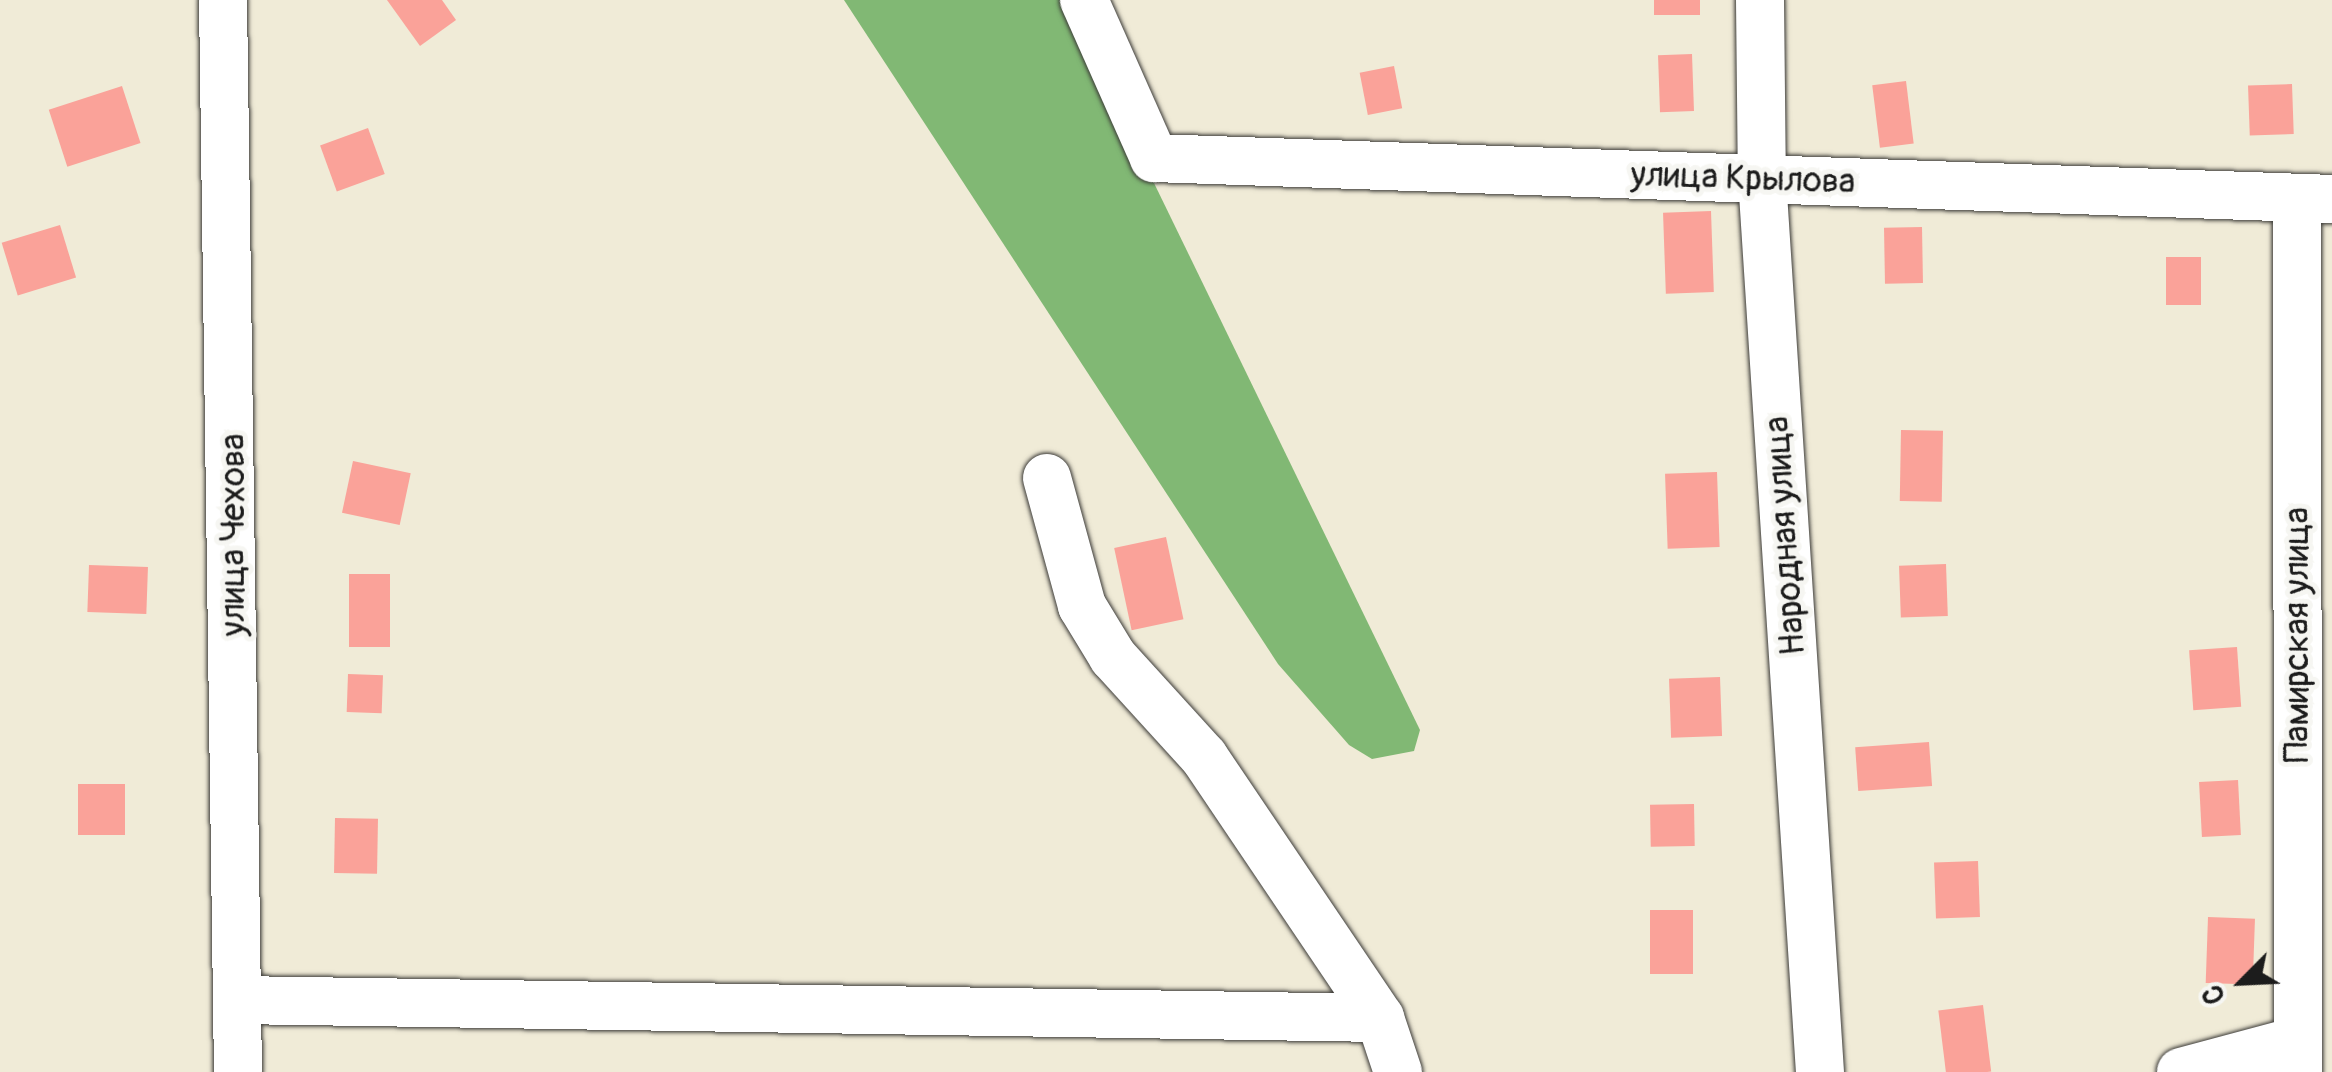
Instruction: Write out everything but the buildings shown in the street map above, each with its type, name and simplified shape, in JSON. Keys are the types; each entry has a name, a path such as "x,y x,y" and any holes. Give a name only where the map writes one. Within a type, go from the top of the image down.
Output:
{"street":[{"name":"улица Чехова","path":"222,0 238,1072"},
{"name":"улица Крылова","path":"1084,0 1154,158 2315,199"},
{"name":"Народная улица","path":"1760,0 1762,178 1820,1072"},
{"name":"Памирская улица","path":"2298,1056 2315,199"},
{"path":"1046,478 1082,606 1113,657 1204,757 1380,1018 1398,1072"},
{"path":"237,1000 1380,1018"},
{"path":"2182,1072 2298,1056"}],"green space":[{"path":"844,0 1065,0 1420,730 1414,751 1372,759 1349,745 1278,664"}]}
